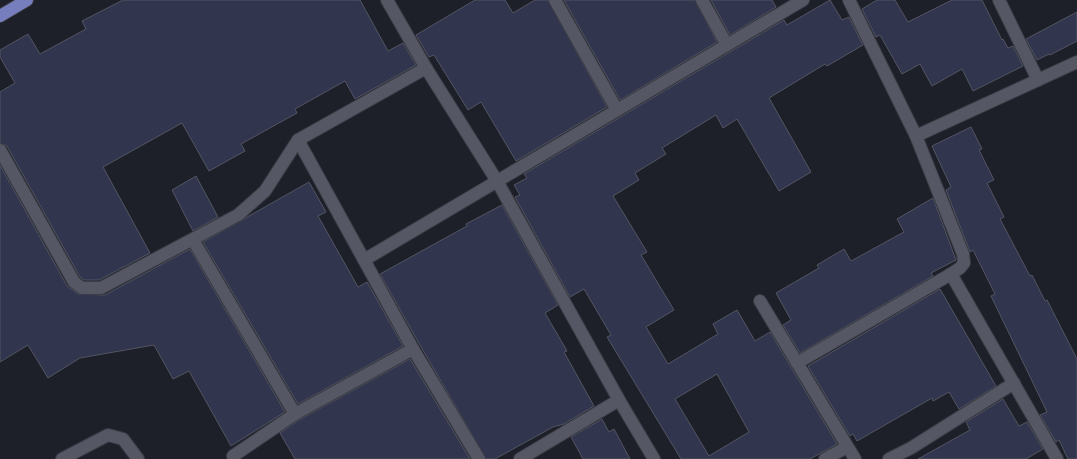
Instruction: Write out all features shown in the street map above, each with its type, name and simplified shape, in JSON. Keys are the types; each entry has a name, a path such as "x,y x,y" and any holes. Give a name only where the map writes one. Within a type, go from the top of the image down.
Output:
{"main road":[{"path":"0,16 27,0"}],"street":[{"path":"386,0 426,68 497,181 619,400 654,459"},
{"path":"555,0 617,110"},
{"path":"702,0 727,45"},
{"path":"364,260 803,0"},
{"path":"797,363 951,274 960,268 964,263 963,254 916,136 849,0"},
{"path":"999,0 1038,80"},
{"path":"916,136 1077,62"},
{"path":"0,150 74,282 82,288 101,288 238,215 264,191 298,140 426,68"},
{"path":"298,140 413,348 479,459"},
{"path":"193,240 295,414"},
{"path":"951,274 1057,459"},
{"path":"760,301 855,459"},
{"path":"233,456 295,414 413,348"},
{"path":"889,459 914,454 1014,383"},
{"path":"520,459 619,400"},
{"path":"62,459 108,435 123,439 138,459"},
{"path":"825,459 847,447"}],"building":[{"path":"123,0 360,0 388,51 403,43 416,65 355,99 345,81 295,109 297,113 241,144 245,151 209,171 182,123 103,167 150,253 99,280 84,280 80,277 7,146 0,143 0,92 15,83 0,57 0,50 28,34 40,54 86,29 82,21"},
{"path":"475,0 505,0 513,13 535,0 548,0 607,107 516,161 481,102 468,110 434,55 429,57 416,35"},
{"path":"564,0 695,0 717,42 620,100"},
{"path":"711,0 772,0 776,7 730,35"},
{"path":"830,0 842,20 849,17 863,45 827,66 825,64 769,98 811,172 779,191 737,119 723,128 716,115 662,148 666,154 635,173 639,180 613,196 647,252 641,255 674,310 646,327 668,364 718,334 713,324 737,310 755,341 770,332 837,444 810,459 681,459 607,337 611,335 584,289 570,297 515,197 520,195 514,185 527,178 524,174 784,20 787,25","holes":["717,374 749,432 709,456 675,399"]},
{"path":"877,0 895,0 908,22 952,0 982,0 1002,40 1003,39 1008,48 1013,46 1023,66 973,91 962,69 932,86 920,64 902,74 880,35 876,37 862,9"},
{"path":"1077,12 1077,41 1037,60 1026,39"},
{"path":"971,127 982,149 979,150 994,180 987,183 1004,217 1000,219 1030,276 1032,275 1045,301 1047,300 1077,359 1077,459 1068,459 1059,440 1056,442 1040,415 1047,412 991,296 995,294 973,250 970,252 946,190 951,187 932,146"},
{"path":"0,165 67,286 78,294 105,295 190,249 285,412 231,446 189,371 173,379 154,345 80,358 48,378 28,345 0,362"},
{"path":"196,176 218,217 193,231 172,190"},
{"path":"309,182 326,212 318,216 358,287 367,282 403,346 298,404 203,242"},
{"path":"933,198 956,260 931,273 933,276 800,353 783,325 791,320 776,293 819,268 817,265 844,249 851,261 904,232 897,219"},
{"path":"502,205 558,305 545,313 567,351 564,352 594,406 564,424 553,427 495,459 486,459 380,274"},
{"path":"940,289 996,386 959,409 949,392 933,401 932,398 857,441 853,434 850,436 808,366"},
{"path":"410,359 470,459 295,459 280,433 299,420"},
{"path":"1003,399 1019,426 1027,422 1043,449 1026,459 918,459 970,430 966,422"},
{"path":"602,419 609,432 614,429 630,459 583,459 571,437"}]}
